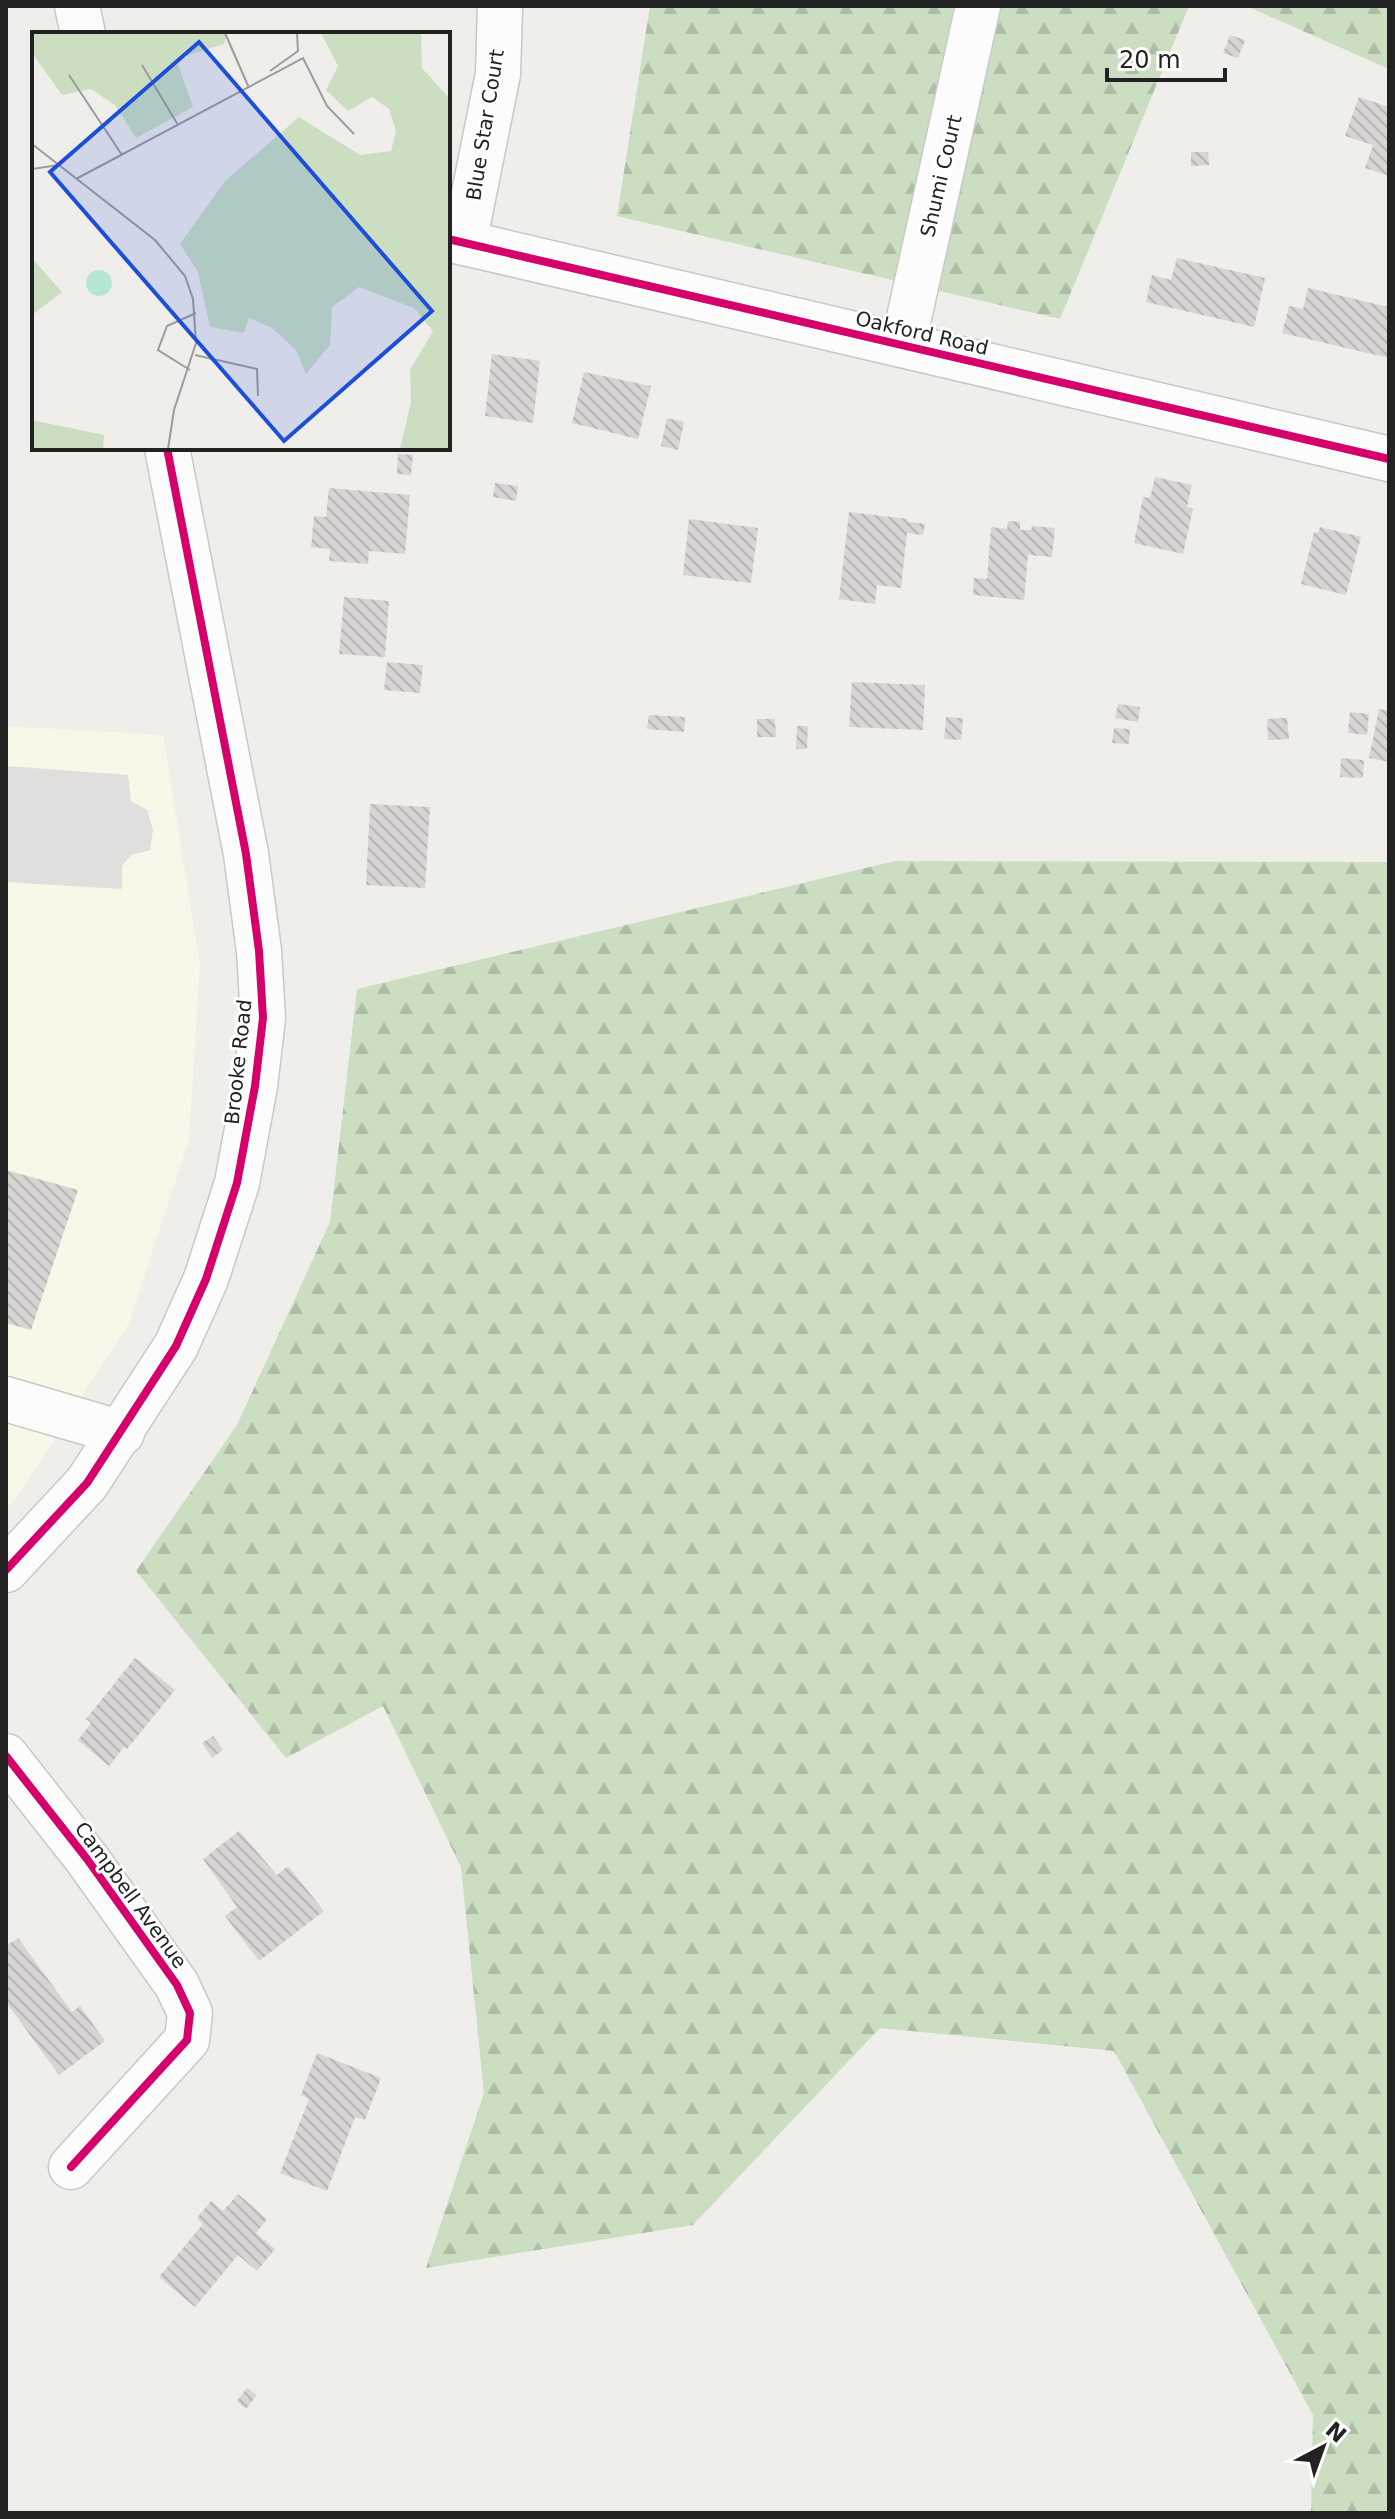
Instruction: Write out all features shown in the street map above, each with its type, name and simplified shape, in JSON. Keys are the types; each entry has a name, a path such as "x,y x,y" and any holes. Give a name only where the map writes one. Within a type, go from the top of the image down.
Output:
{"street":[{"name":"Blue Star Court","path":"456,241 498,74 500,6"},
{"name":"Shumi Court","path":"903,345 978,6"},
{"name":"Oakford Road","path":"456,241 1389,459"},
{"name":"Brooke Road","path":"6,1570 87,1483 176,1346 206,1279 237,1183 255,1086 263,1018 259,951 246,854 167,450"},
{"path":"6,1399 122,1433"},
{"name":"Campbell Avenue","path":"6,1756 87,1859 177,1985 190,2013 187,2040 71,2167"}],"shaded area":[{"path":"6,726 163,735 200,964 189,1140 129,1323 15,1500 6,1508"},
{"path":"6,766 128,775 131,801 147,810 153,830 150,850 131,855 122,866 122,889 6,882"}],"green space":[{"path":"650,6 1189,6 1060,319 617,216"},
{"path":"1246,6 1389,6 1389,69"},
{"path":"895,861 1389,862 1389,2513 1311,2513 1313,2415 1114,2051 880,2028 693,2225 426,2268 484,2093 461,1867 383,1706 286,1758 136,1571 237,1425 330,1222 357,989"}],"building":[{"path":"1230,35 1245,40 1238,58 1223,53"},
{"path":"1359,97 1389,107 1389,176 1365,168 1373,145 1345,136"},
{"path":"1191,152 1208,152 1209,165 1191,166"},
{"path":"1177,258 1265,278 1254,327 1146,302 1152,275 1171,280"},
{"path":"1308,288 1389,307 1389,358 1282,333 1289,306 1303,309"},
{"path":"492,354 540,361 533,423 485,416"},
{"path":"584,372 651,386 638,439 572,423"},
{"path":"667,418 684,422 678,450 661,446"},
{"path":"398,454 413,455 411,475 397,474"},
{"path":"1155,477 1192,485 1187,507 1193,509 1183,554 1134,543 1143,497 1150,498"},
{"path":"495,483 518,486 516,501 493,497"},
{"path":"329,488 410,495 405,554 369,551 368,564 329,561 330,549 311,547 314,516 326,517"},
{"path":"849,512 925,524 923,535 907,533 901,588 877,585 875,604 839,599"},
{"path":"689,519 758,528 751,583 683,575"},
{"path":"1008,521 1020,522 1020,530 1031,530 1032,526 1055,528 1052,557 1028,555 1024,600 973,595 974,578 987,579 991,527 1007,529"},
{"path":"1320,527 1361,537 1346,595 1301,584 1314,532 1318,533"},
{"path":"344,597 389,601 385,657 339,654"},
{"path":"387,662 423,665 420,693 384,690"},
{"path":"852,682 925,685 923,730 849,727"},
{"path":"1118,704 1140,707 1138,722 1115,718"},
{"path":"1379,709 1389,711 1389,762 1369,758"},
{"path":"1350,712 1369,714 1367,735 1348,733"},
{"path":"649,715 685,717 684,732 647,729"},
{"path":"946,717 963,718 961,740 944,739"},
{"path":"1287,718 1289,739 1268,740 1267,719"},
{"path":"757,719 775,719 776,737 757,737"},
{"path":"797,726 808,726 807,749 796,749"},
{"path":"1114,728 1130,729 1129,744 1112,743"},
{"path":"1341,758 1364,760 1363,778 1340,777"},
{"path":"370,804 430,807 425,888 366,885"},
{"path":"6,1170 78,1190 31,1330 6,1323"},
{"path":"135,1658 175,1690 127,1749 124,1747 109,1766 78,1740 91,1723 86,1719"},
{"path":"213,1736 223,1750 212,1758 202,1743"},
{"path":"239,1831 277,1875 288,1866 324,1911 259,1961 225,1916 237,1907 203,1859"},
{"path":"18,1938 72,2012 80,2006 105,2041 59,2075 6,2002 6,1946"},
{"path":"317,2053 381,2078 365,2120 355,2117 327,2191 280,2173 309,2099 301,2095"},
{"path":"238,2194 267,2219 256,2233 275,2249 257,2271 238,2255 195,2307 159,2277 203,2224 197,2218 211,2201 223,2211"},
{"path":"247,2388 257,2395 246,2409 237,2401"}],"cycle path":[{"path":"450,239 1389,459"},
{"path":"6,1570 87,1483 176,1346 206,1279 237,1183 255,1086 263,1018 259,951 246,854 167,450"},
{"path":"6,1756 87,1859 177,1985 190,2013 187,2040 71,2167"}]}
